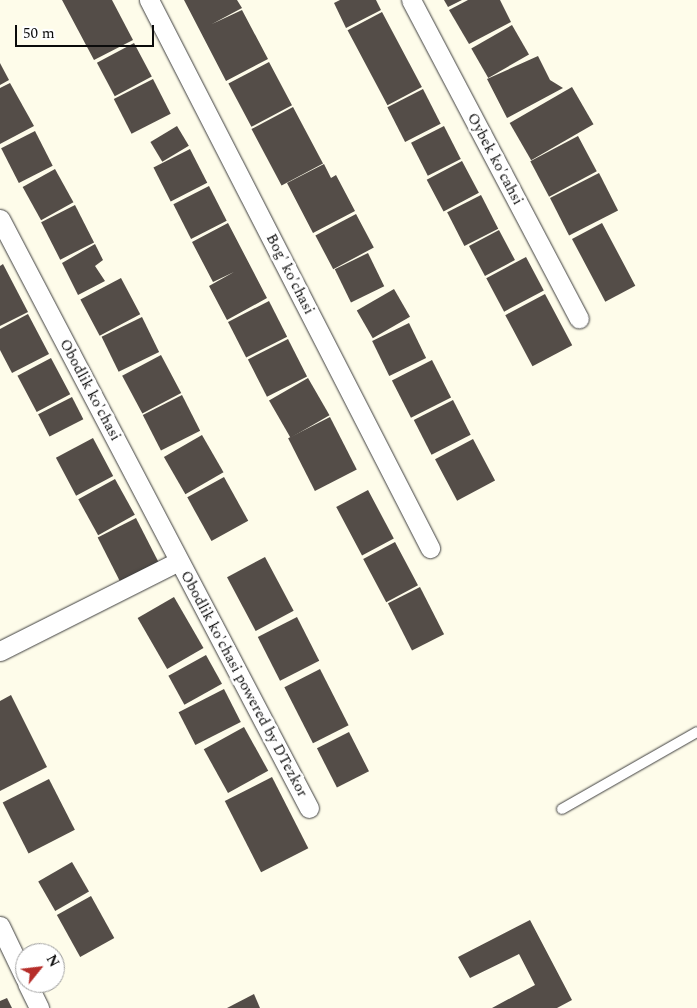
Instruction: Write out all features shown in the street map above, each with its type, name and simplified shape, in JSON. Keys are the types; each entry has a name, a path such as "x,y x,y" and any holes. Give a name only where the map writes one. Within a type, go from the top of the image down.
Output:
{"street":[{"name":"Bog' ko'chasi","path":"149,0 430,548"},
{"name":"Oybek ko'cahsi","path":"411,0 579,318"},
{"name":"Obodlik ko'chasi","path":"0,219 179,560"},
{"path":"0,651 179,560"},
{"name":"Obodlik ko'chasi powered by DTezkor","path":"179,560 309,808"},
{"path":"0,926 15,957"},
{"path":"32,993 39,1008"}],"lane":[{"path":"562,809 697,732"}],"building":[{"path":"62,0 112,0 133,40 94,60"},
{"path":"184,0 237,0 242,8 212,24 242,10 268,59 226,81"},
{"path":"340,0 376,0 381,10 346,28 334,3"},
{"path":"444,0 462,0 448,7"},
{"path":"468,0 500,0 511,22 469,44 449,10"},
{"path":"382,12 422,87 387,105 348,30"},
{"path":"512,25 529,54 488,78 471,48"},
{"path":"134,43 152,77 115,96 97,63"},
{"path":"538,56 550,80 563,88 507,118 487,79"},
{"path":"269,62 292,105 251,127 228,84"},
{"path":"0,63 9,80 0,85"},
{"path":"153,79 171,114 132,134 114,99"},
{"path":"10,83 34,126 0,144 0,88"},
{"path":"572,87 594,124 531,160 510,123"},
{"path":"423,89 441,124 405,142 387,107"},
{"path":"293,107 323,164 282,186 252,129"},
{"path":"177,126 189,146 162,162 150,142"},
{"path":"444,126 461,159 428,176 411,143"},
{"path":"35,131 53,166 19,183 1,148"},
{"path":"578,136 597,171 549,197 530,161"},
{"path":"190,149 207,183 171,201 153,168"},
{"path":"462,161 479,193 444,212 427,180"},
{"path":"324,164 331,178 336,175 355,211 313,233 287,183"},
{"path":"55,169 73,202 41,220 23,187"},
{"path":"599,173 618,210 569,235 550,198"},
{"path":"209,186 227,221 191,239 173,204"},
{"path":"481,195 498,229 464,246 447,212"},
{"path":"75,205 94,242 60,260 41,222"},
{"path":"356,214 374,248 333,269 315,236"},
{"path":"228,223 267,298 227,320 209,286 234,272 213,282 192,242"},
{"path":"602,223 635,286 605,302 572,239"},
{"path":"499,230 515,260 485,276 469,246"},
{"path":"95,244 103,260 95,266 105,281 78,295 62,263"},
{"path":"368,253 384,286 351,302 335,269"},
{"path":"526,257 544,291 504,312 486,278"},
{"path":"3,264 28,312 0,326 0,266"},
{"path":"121,278 140,314 100,336 80,300"},
{"path":"394,289 410,317 373,338 357,310"},
{"path":"545,294 572,345 532,366 505,315"},
{"path":"269,301 287,337 246,358 228,322"},
{"path":"28,314 49,354 12,373 0,350 0,329"},
{"path":"142,317 159,352 119,372 102,337"},
{"path":"409,323 426,358 389,376 372,341"},
{"path":"288,339 307,376 267,397 248,359"},
{"path":"161,355 181,393 142,414 122,376"},
{"path":"51,358 70,394 37,412 17,376"},
{"path":"432,360 451,397 411,418 392,380"},
{"path":"308,378 330,415 291,438 269,400"},
{"path":"182,395 200,431 161,451 143,415"},
{"path":"72,397 83,419 49,437 38,414"},
{"path":"453,400 471,435 432,455 414,420"},
{"path":"330,417 357,470 315,491 288,438"},
{"path":"202,435 224,472 185,494 164,457"},
{"path":"93,438 113,476 76,496 56,458"},
{"path":"473,439 495,480 457,501 435,459"},
{"path":"224,477 248,521 212,541 187,497"},
{"path":"115,479 135,515 98,535 78,499"},
{"path":"368,490 394,539 362,555 336,507"},
{"path":"136,518 161,566 122,586 98,538"},
{"path":"395,542 418,585 386,602 363,559"},
{"path":"265,557 294,611 256,631 227,577"},
{"path":"420,587 444,634 412,651 388,603"},
{"path":"174,597 204,648 167,669 138,618"},
{"path":"297,617 319,661 280,681 258,637"},
{"path":"206,655 222,684 184,705 168,676"},
{"path":"320,669 349,725 313,743 284,687"},
{"path":"224,689 241,722 195,745 179,712"},
{"path":"11,695 47,767 0,791 0,701"},
{"path":"244,727 268,771 228,793 204,749"},
{"path":"349,732 369,771 337,788 317,748"},
{"path":"272,777 308,848 261,872 225,801"},
{"path":"49,779 75,830 29,853 3,803"},
{"path":"72,862 89,891 55,911 38,882"},
{"path":"91,896 114,938 80,957 57,915"},
{"path":"530,920 572,1000 557,1008 492,1008 535,985 519,954 470,978 458,957"},
{"path":"254,994 260,1008 227,1008"},
{"path":"7,998 12,1008 0,1008 0,1001"}]}
